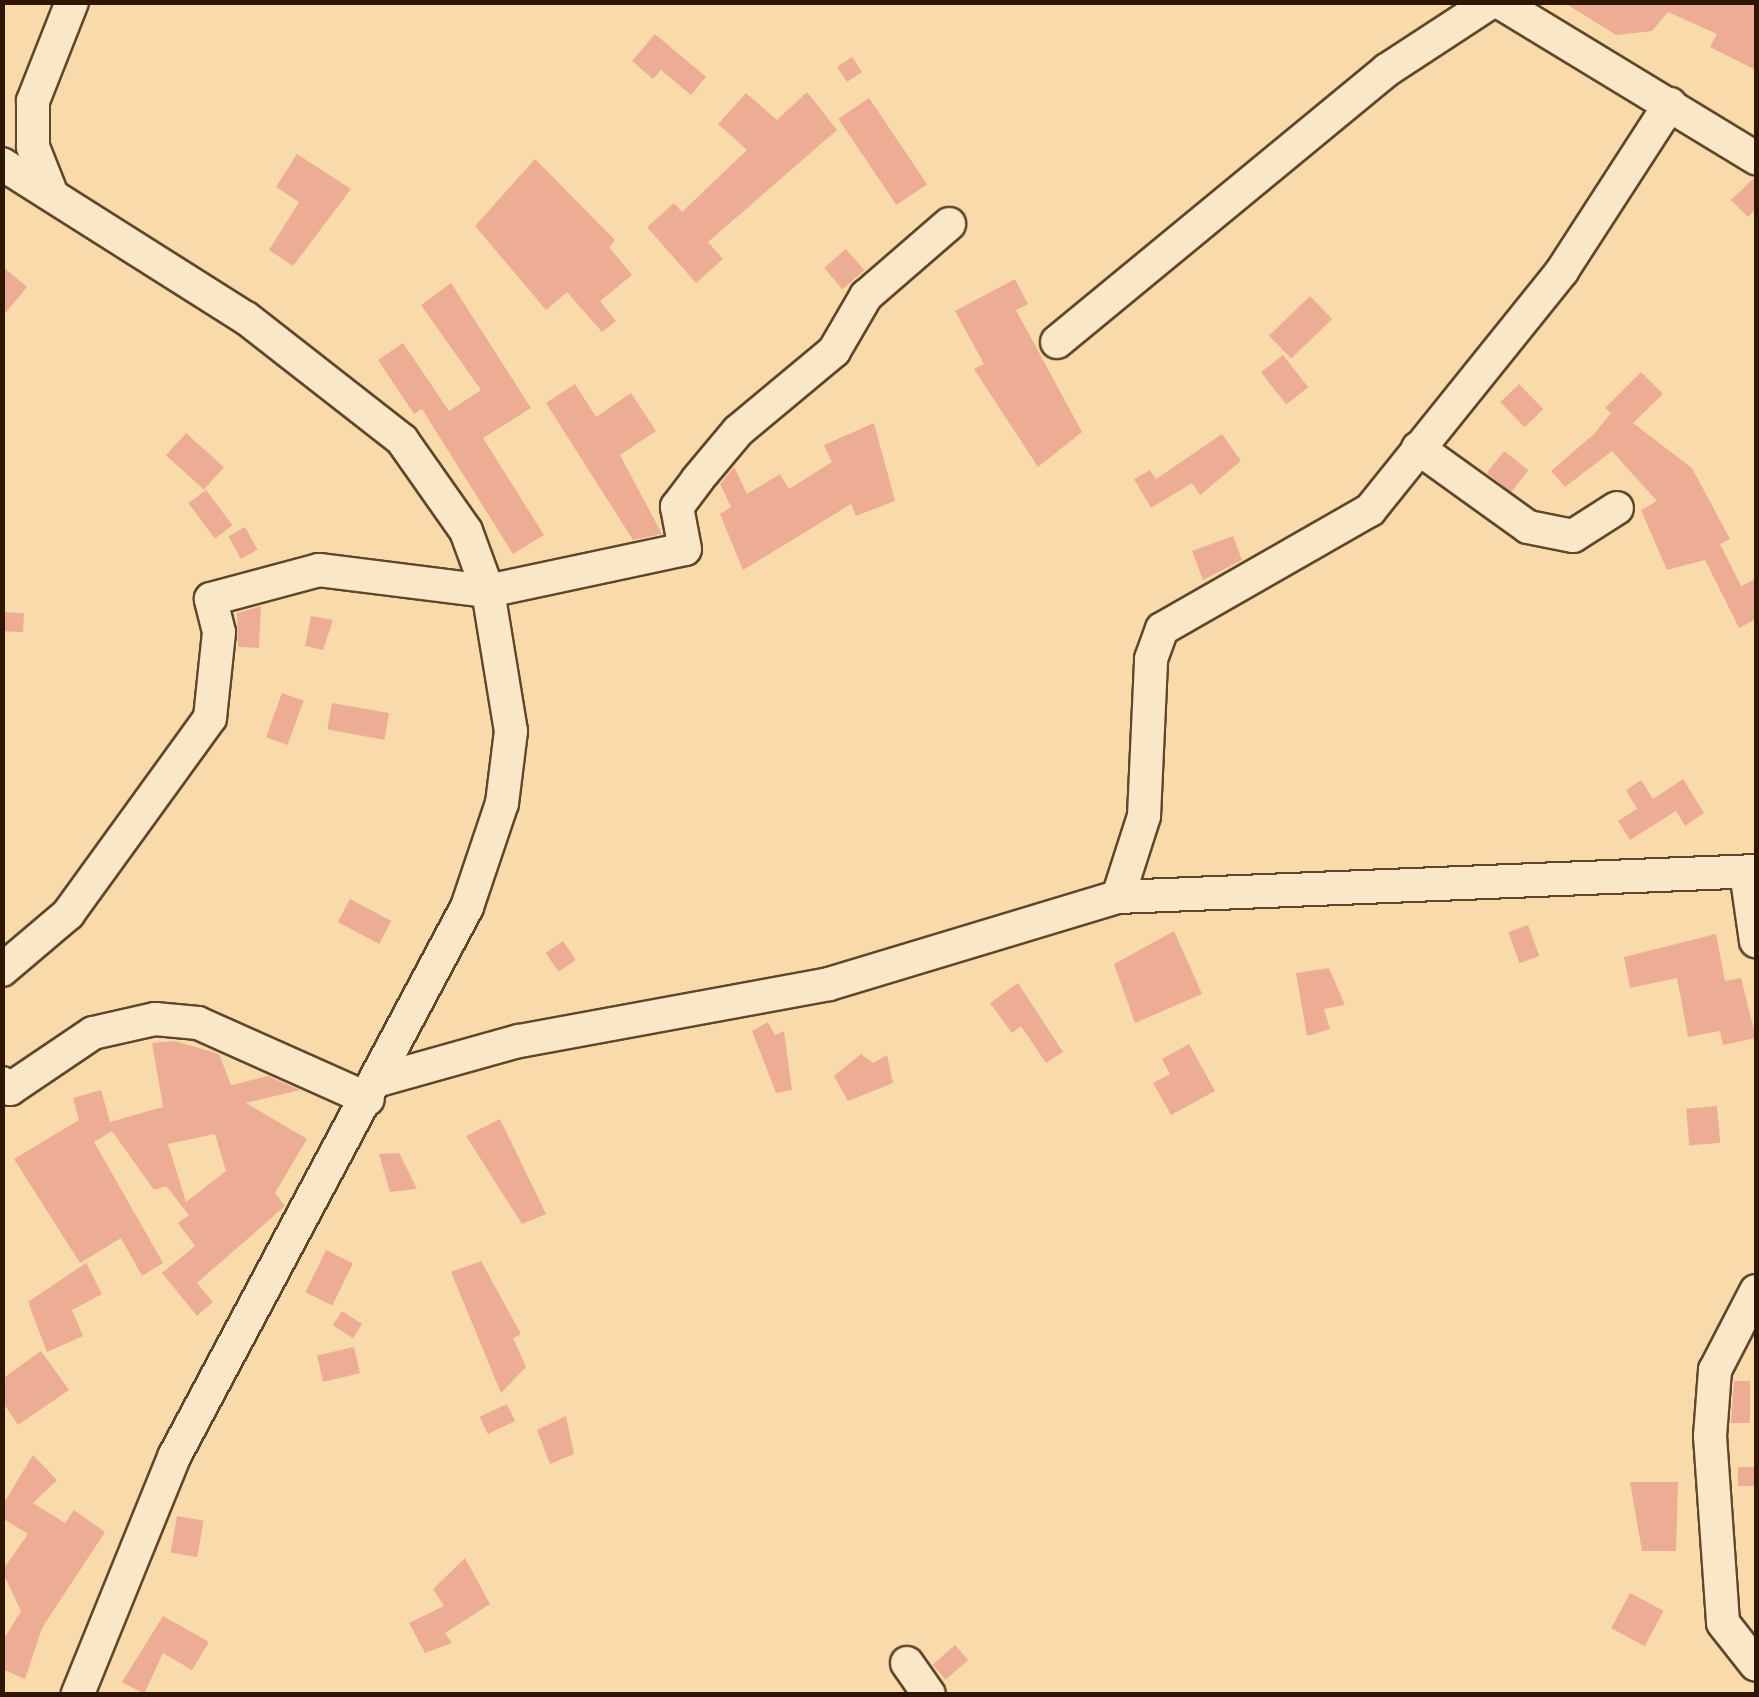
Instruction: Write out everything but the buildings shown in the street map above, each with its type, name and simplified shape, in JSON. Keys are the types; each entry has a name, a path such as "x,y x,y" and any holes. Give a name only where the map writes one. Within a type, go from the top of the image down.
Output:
{"street":[{"path":"52,195 33,147 33,101 72,2"},
{"path":"1057,342 1372,82 1490,2"},
{"path":"1499,2 1756,158"},
{"path":"1118,897 1144,816 1151,659 1162,629 1370,510 1562,271 1670,104"},
{"path":"2,164 366,404 466,530 488,591 511,731 502,802 467,907 174,1456 78,1694"},
{"path":"2,970 68,914 210,718 219,632 211,598 319,570 488,591 684,549 676,507 697,480 738,431 834,351 866,296 949,224"},
{"path":"1418,448 1528,527 1572,536 1616,508"},
{"path":"2,1082 10,1090 94,1033 155,1019 198,1023 373,1089 519,1041 828,984 1118,897 1751,872 1756,941"},
{"path":"1756,1291 1715,1370 1710,1436 1723,1623 1756,1665"},
{"path":"907,1663 929,1694"}]}
